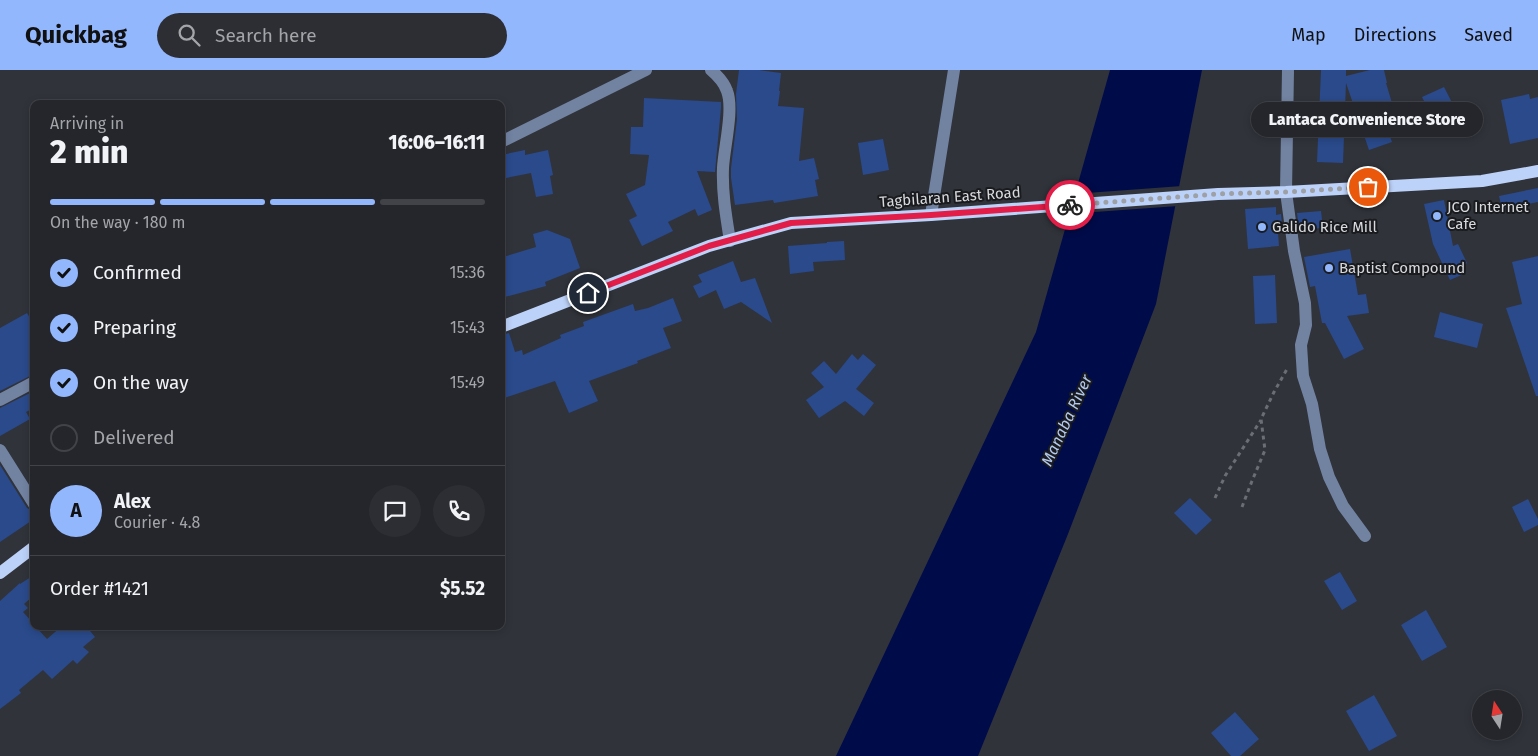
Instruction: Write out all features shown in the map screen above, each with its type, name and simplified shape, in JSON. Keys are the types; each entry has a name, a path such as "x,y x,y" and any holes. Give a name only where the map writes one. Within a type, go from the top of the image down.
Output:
{"main road":[{"name":"Tagbilaran East Road","path":"505,325 709,246 791,223 931,215 1218,194 1482,181 1538,171"},
{"path":"0,573 30,551"}],"street":[{"path":"505,140 646,70"},
{"path":"711,70 719,76 727,92 729,106 723,168 723,202 730,241"},
{"path":"931,215 954,70"},
{"path":"1288,70 1286,192 1294,251 1305,304 1306,325 1301,345 1303,376 1312,404 1320,449 1329,477 1343,506 1365,536"},
{"path":"0,400 30,384"},
{"path":"0,450 30,498"}],"path":[{"path":"1216,498 1225,476 1261,419 1288,368"},
{"path":"1242,506 1266,450 1261,419"}],"water":[{"name":"Manaba River","path":"1110,70 1202,70 1156,304 1068,534 978,756 836,756 1036,332"}],"pier":[{"path":"1182,186 1178,206 1067,214 1073,194"}],"building":[{"path":"739,70 781,73 778,106 804,108 799,161 814,158 819,179 815,180 818,196 774,203 773,200 735,205 731,168 737,119 736,94"},
{"path":"1321,70 1346,70 1346,76 1370,70 1384,70 1395,113 1383,116 1392,142 1369,150 1346,83 1343,163 1317,162"},
{"path":"1444,87 1462,122 1440,133 1422,97"},
{"path":"1529,94 1530,99 1538,97 1538,138 1510,144 1501,100"},
{"path":"644,98 721,102 721,108 715,172 697,171 712,210 698,216 695,209 668,222 673,231 642,246 629,220 637,216 626,194 645,185 649,155 630,154 631,127 643,127"},
{"path":"883,139 889,170 863,175 858,143"},
{"path":"525,150 525,155 548,150 553,175 550,176 553,194 536,197 531,173 505,178 505,154"},
{"path":"1538,188 1538,202 1502,209 1499,196"},
{"path":"1444,200 1453,246 1458,244 1467,263 1463,266 1466,273 1450,280 1433,244 1424,204"},
{"name":"Galido Rice Mill","path":"1276,207 1276,215 1281,214 1283,232 1278,232 1279,246 1248,249 1245,209"},
{"path":"1321,211 1323,228 1299,230 1297,213"},
{"path":"547,230 570,239 580,268 545,282 546,286 505,297 505,256 536,247 533,234"},
{"path":"844,241 845,260 813,262 814,271 790,274 788,246"},
{"path":"1350,249 1358,295 1366,294 1369,313 1347,316 1364,349 1344,359 1325,323 1322,323 1315,286 1310,287 1304,257"},
{"path":"1538,256 1538,396 1536,396 1506,308 1522,304 1512,262"},
{"path":"733,261 741,282 755,278 772,323 741,302 724,309 716,290 699,298 693,286 702,282 698,275"},
{"path":"1275,275 1277,323 1255,324 1253,276"},
{"path":"673,298 682,321 663,328 671,348 637,361 638,363 589,381 598,401 569,413 555,381 505,398 505,334 509,333 515,352 522,350 523,355 561,338 560,335 584,326 583,322 633,304 635,311"},
{"path":"1440,312 1483,324 1477,348 1434,337"},
{"path":"27,313 30,318 30,376 0,391 0,328"},
{"path":"852,354 858,360 863,354 876,365 856,389 874,403 864,416 845,401 819,418 806,400 824,387 811,373 824,361 836,374"},
{"path":"30,393 30,410 26,412 30,419 0,436 0,408"},
{"path":"0,465 27,508 30,510 30,522 0,542"},
{"path":"1190,498 1212,520 1196,535 1174,513"},
{"path":"1528,499 1538,519 1538,525 1524,532 1512,507"},
{"path":"1340,572 1357,601 1342,610 1324,581"},
{"path":"30,578 30,599 24,604 28,608 23,612 30,620 30,630 39,630 47,639 57,630 89,630 95,637 83,647 89,652 77,664 73,660 52,679 43,670 19,690 21,693 0,709 0,601"},
{"path":"1426,610 1447,647 1422,661 1401,625"},
{"path":"1374,695 1397,736 1369,751 1346,711"},
{"path":"1235,712 1259,739 1240,756 1231,756 1211,733"}],"way so far":[{"path":"1070,205 1218,194 1368,187"}],"place":[{"name":"Lantaca Convenience Store","path":"1368,187"},
{"name":"JCO Internet Cafe","path":"1437,216"},
{"name":"Galido Rice Mill","path":"1262,227"},
{"name":"Baptist Compound","path":"1329,268"}],"route":[{"path":"588,293 709,246 791,223 1070,205"}]}
